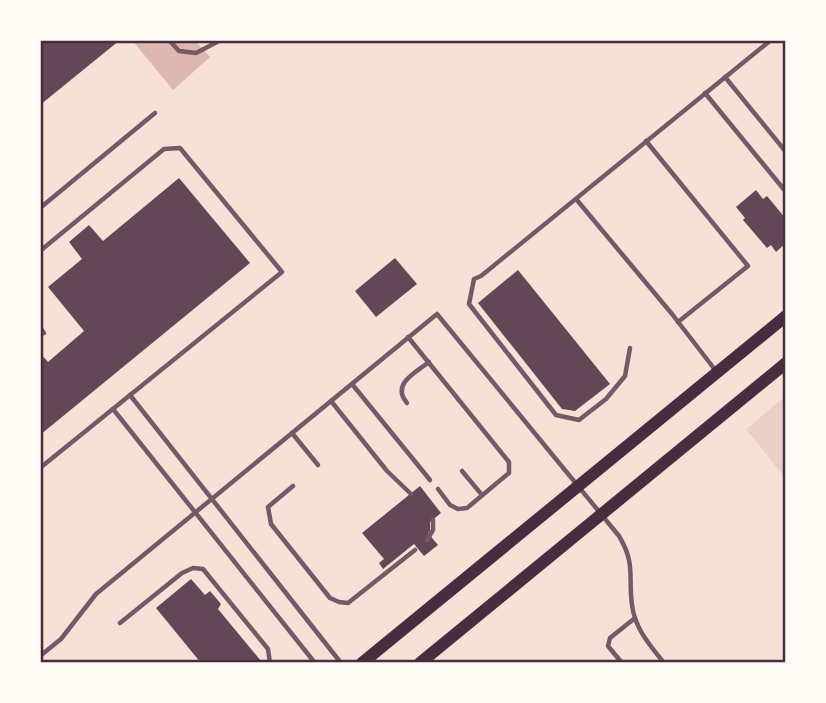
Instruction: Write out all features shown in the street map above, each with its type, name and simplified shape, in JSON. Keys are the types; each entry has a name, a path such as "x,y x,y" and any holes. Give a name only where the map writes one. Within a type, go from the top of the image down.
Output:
{"main road":[{"path":"362,663 786,316"},
{"path":"421,663 786,363"}],"lane":[{"path":"170,40 179,51 196,53 217,42"},
{"path":"630,348 625,376 606,399 579,420 555,415 469,304 474,279 771,40"},
{"path":"725,77 786,152"},
{"path":"705,93 786,192"},
{"path":"40,208 155,113"},
{"path":"646,141 748,266 678,322"},
{"path":"40,251 164,149 180,148 282,272 40,468"},
{"path":"576,198 716,372"},
{"path":"40,656 61,639 96,594 437,314 619,536 632,572 632,606 635,618 644,637 664,663"},
{"path":"408,337 509,462 509,473 467,508 458,509 450,505 438,489"},
{"path":"407,403 402,397 401,388 404,382 429,362"},
{"path":"352,384 430,480"},
{"path":"130,395 341,663"},
{"path":"331,401 387,471 411,494"},
{"path":"113,409 315,663"},
{"path":"292,433 318,466"},
{"path":"462,471 482,495"},
{"path":"293,486 268,508 271,524 330,598 348,603 415,550"},
{"path":"427,540 433,530 433,520"},
{"path":"120,623 182,573 193,568 203,569 268,649 270,663"},
{"path":"622,663 608,646 610,638 635,618"}],"shaded area":[{"path":"132,40 194,40 210,57 173,90"},
{"path":"786,396 786,479 746,429"}],"building":[{"path":"40,40 120,40 40,105"},
{"path":"179,178 250,263 40,435 40,353 48,362 84,331 48,287 82,259 69,242 89,225 103,241"},
{"path":"756,190 763,199 767,196 786,219 786,243 776,252 771,245 767,248 743,220 745,218 736,207"},
{"path":"395,258 417,284 376,317 355,291"},
{"path":"518,270 610,384 575,411 562,409 478,303"},
{"path":"420,486 441,513 430,522 428,533 438,545 424,556 414,544 383,569 379,563 384,559 362,533"},
{"path":"191,579 205,595 210,591 221,604 218,609 261,661 201,663 156,608"}]}
